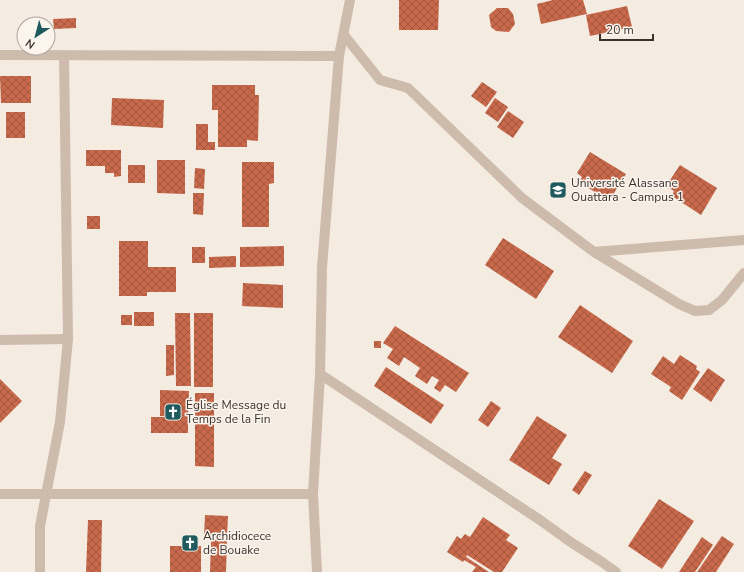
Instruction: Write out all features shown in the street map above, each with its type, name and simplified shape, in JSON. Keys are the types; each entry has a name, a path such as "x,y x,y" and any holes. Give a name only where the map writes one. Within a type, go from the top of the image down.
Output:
{"street":[{"path":"317,572 313,494 320,374 322,266 339,56 350,0"},
{"path":"344,35 380,80 408,88 522,198 594,252 679,304 695,311 709,310 722,300 744,273"},
{"path":"0,55 339,56"},
{"path":"40,572 40,526 60,422 68,339 64,56"},
{"path":"594,252 744,240"},
{"path":"0,340 68,339"},
{"path":"320,374 616,572"},
{"path":"0,494 313,494"}],"building":[{"path":"399,0 439,0 438,30 399,30"},
{"path":"553,0 583,0 587,14 541,24 537,4"},
{"path":"627,6 632,27 590,36 586,15"},
{"path":"497,8 508,8 513,14 515,24 509,32 496,31 491,27 489,15"},
{"path":"76,18 76,28 56,29 56,19"},
{"path":"0,76 31,76 31,103 1,103"},
{"path":"482,82 497,92 486,107 471,96"},
{"path":"212,85 255,85 255,95 259,95 258,141 247,140 247,147 218,147 218,110 212,110"},
{"path":"112,98 164,100 163,128 111,125"},
{"path":"495,98 508,107 498,122 485,113"},
{"path":"508,111 524,122 513,138 497,127"},
{"path":"6,112 25,112 25,138 6,138"},
{"path":"196,124 208,124 208,142 215,142 215,150 196,150"},
{"path":"86,150 121,150 121,176 114,177 114,173 105,173 105,166 86,166"},
{"path":"590,152 626,174 609,201 579,182 582,177 577,173"},
{"path":"157,160 185,160 185,194 157,193"},
{"path":"242,162 274,162 274,183 269,184 269,227 242,227"},
{"path":"128,165 145,165 145,183 128,183"},
{"path":"680,165 717,188 701,215 672,196 674,191 666,186"},
{"path":"195,168 205,169 204,189 194,188"},
{"path":"193,193 204,193 203,215 193,214"},
{"path":"87,216 100,216 100,229 87,229"},
{"path":"503,238 554,271 536,299 485,265"},
{"path":"119,241 148,241 148,267 176,267 176,292 147,292 147,296 119,296"},
{"path":"284,246 284,266 240,267 240,247"},
{"path":"192,247 205,247 205,263 192,263"},
{"path":"236,256 236,267 209,268 209,257"},
{"path":"243,283 283,285 283,308 242,306"},
{"path":"580,305 633,341 612,373 558,337"},
{"path":"134,312 154,312 154,326 134,326"},
{"path":"175,313 190,313 191,386 176,386"},
{"path":"194,313 213,313 213,387 194,387"},
{"path":"121,315 132,315 132,325 121,325"},
{"path":"395,326 469,373 456,392 445,385 440,392 434,388 439,380 432,376 427,384 415,376 420,368 404,357 399,366 387,358 393,349 383,343"},
{"path":"374,341 381,341 381,348 374,348"},
{"path":"166,345 174,345 174,375 166,376"},
{"path":"680,355 697,366 696,369 700,372 682,400 669,391 671,387 651,374 663,356 674,364"},
{"path":"386,367 444,405 431,424 374,386"},
{"path":"708,368 725,380 711,402 693,389"},
{"path":"0,379 22,401 0,423"},
{"path":"160,390 189,391 188,417 160,416"},
{"path":"195,393 214,393 214,467 195,466"},
{"path":"491,401 501,408 488,427 478,420"},
{"path":"537,416 567,435 552,458 562,464 549,485 509,460"},
{"path":"151,417 188,417 188,433 151,433"},
{"path":"585,471 592,475 579,495 572,490"},
{"path":"659,499 694,521 662,569 628,546"},
{"path":"205,515 228,516 227,537 204,537"},
{"path":"483,517 510,535 506,540 518,548 502,572 494,572 467,555 466,557 489,572 472,572 476,567 464,560 463,562 447,552 457,536 461,539 465,534 470,537"},
{"path":"88,520 102,520 101,572 86,572"},
{"path":"722,536 734,544 716,572 697,572"},
{"path":"702,537 713,545 695,572 679,572"},
{"path":"211,540 227,540 226,572 210,572"},
{"path":"170,546 201,546 201,572 170,572"}],"place":[{"name":"Université Alassane Ouattara - Campus 1","path":"558,190"},
{"name":"Église Message du Temps de la Fin","path":"173,412"},
{"name":"Archidiocece de Bouake","path":"190,543"}]}
